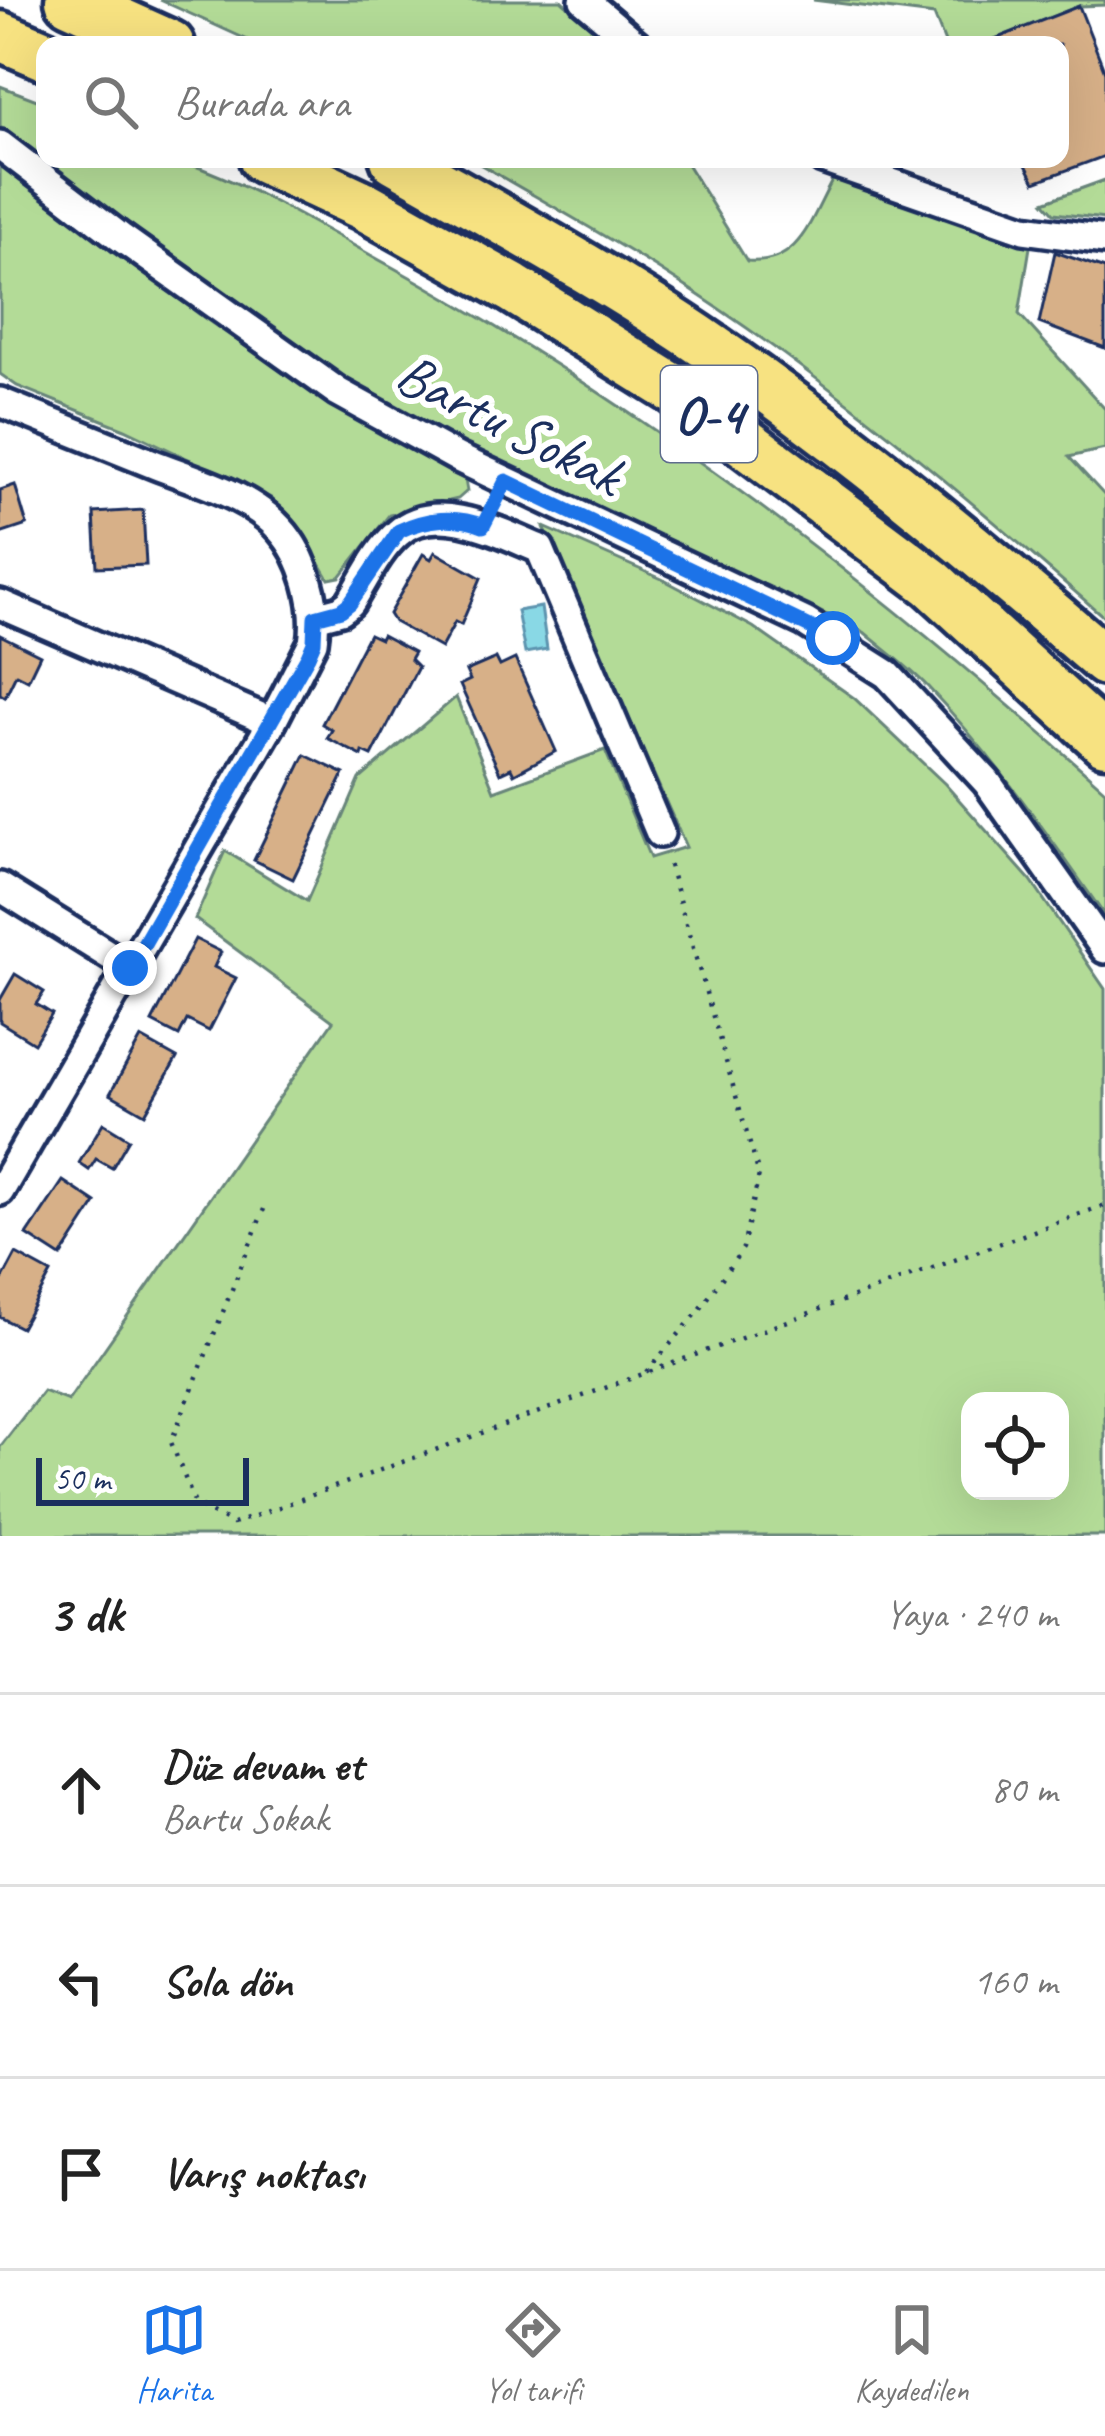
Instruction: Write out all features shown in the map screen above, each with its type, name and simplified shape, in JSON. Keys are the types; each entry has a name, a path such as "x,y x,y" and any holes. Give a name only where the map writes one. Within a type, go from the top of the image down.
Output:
{"highway":[{"path":"70,0 151,36"},
{"path":"0,36 36,51"},
{"name":"O-4","path":"283,168 402,226 674,388 932,583 1105,741"},
{"name":"O-4","path":"409,168 724,358 938,519 1105,661"}],"street":[{"path":"584,0 626,36"},
{"name":"Bartu Sokak","path":"0,145 338,392 506,481 805,622 887,674 987,782 1105,949"},
{"path":"849,168 1024,229 1105,240"},
{"path":"0,402 214,488 264,514 290,543 308,584 315,617 314,642 272,722 0,1191"},
{"path":"483,526 506,481"},
{"path":"315,617 350,603 399,531 464,518 540,549 660,833"},
{"path":"0,604 272,722"},
{"path":"0,887 130,968"}],"path":[{"path":"644,1373 699,1312 743,1248 759,1175 660,833"},
{"path":"264,1209 172,1442 195,1504 233,1524 1105,1205"}],"green space":[{"path":"160,0 561,0 600,36 239,36"},
{"path":"813,0 1105,0 1105,5 1079,6 1003,36 942,36 934,15"},
{"path":"0,86 36,100 36,154 0,127"},
{"path":"0,164 203,317 323,399 465,480 467,491 458,499 389,515 340,577 329,579 296,523 271,498 125,429 17,386 0,374"},
{"path":"54,168 199,168 260,194 482,319 669,441 849,574 1105,790 1105,916 976,741 921,680 864,632 528,478 418,422 309,356"},
{"path":"487,168 690,168 747,261 765,261 791,248 810,224 833,179 1030,247 1019,314 1105,409 1105,449 1069,457 1105,496 1105,618 834,392 719,309"},
{"path":"1105,180 1105,219 1054,213 1044,202"},
{"path":"544,527 662,579 753,627 854,698 945,784 1031,881 1105,989 1105,1536 0,1536 0,1447 43,1391 68,1401 333,1021 195,919 225,851 307,901 360,779 456,697 494,791 605,750 650,858 686,847"}],"water":[{"path":"541,607 547,649 525,653 517,611"}],"building":[{"path":"1079,6 1105,72 1105,156 1035,182 1028,168 1069,168 1069,36 1003,36"},
{"path":"1055,252 1105,269 1105,348 1039,323"},
{"path":"15,485 27,525 0,534 0,490"},
{"path":"143,510 146,565 97,567 94,513"},
{"path":"435,552 481,578 461,625 455,622 441,648 394,622 389,614 423,554 431,559"},
{"path":"369,634 380,639 382,635 414,652 410,659 418,667 372,756 363,752 362,756 327,738 332,730 322,724"},
{"path":"0,635 40,655 28,680 16,674 5,697 0,694"},
{"path":"496,658 500,666 515,659 556,751 514,774 511,768 500,773 460,685 470,680 466,671"},
{"path":"305,755 344,774 293,879 254,860"},
{"path":"195,939 221,952 214,967 236,978 209,1031 187,1020 179,1036 152,1022"},
{"path":"15,974 44,992 36,1004 52,1014 34,1043 0,1022 0,1000"},
{"path":"141,1038 177,1058 145,1114 110,1094"},
{"path":"103,1123 129,1139 112,1168 96,1159 89,1170 79,1163"},
{"path":"63,1181 96,1203 61,1257 27,1235"},
{"path":"16,1254 51,1273 21,1328 0,1317 0,1284"}],"route":[{"path":"130,968 308,656 315,617 350,603 399,531 450,518 483,526 506,481 833,638"}]}
